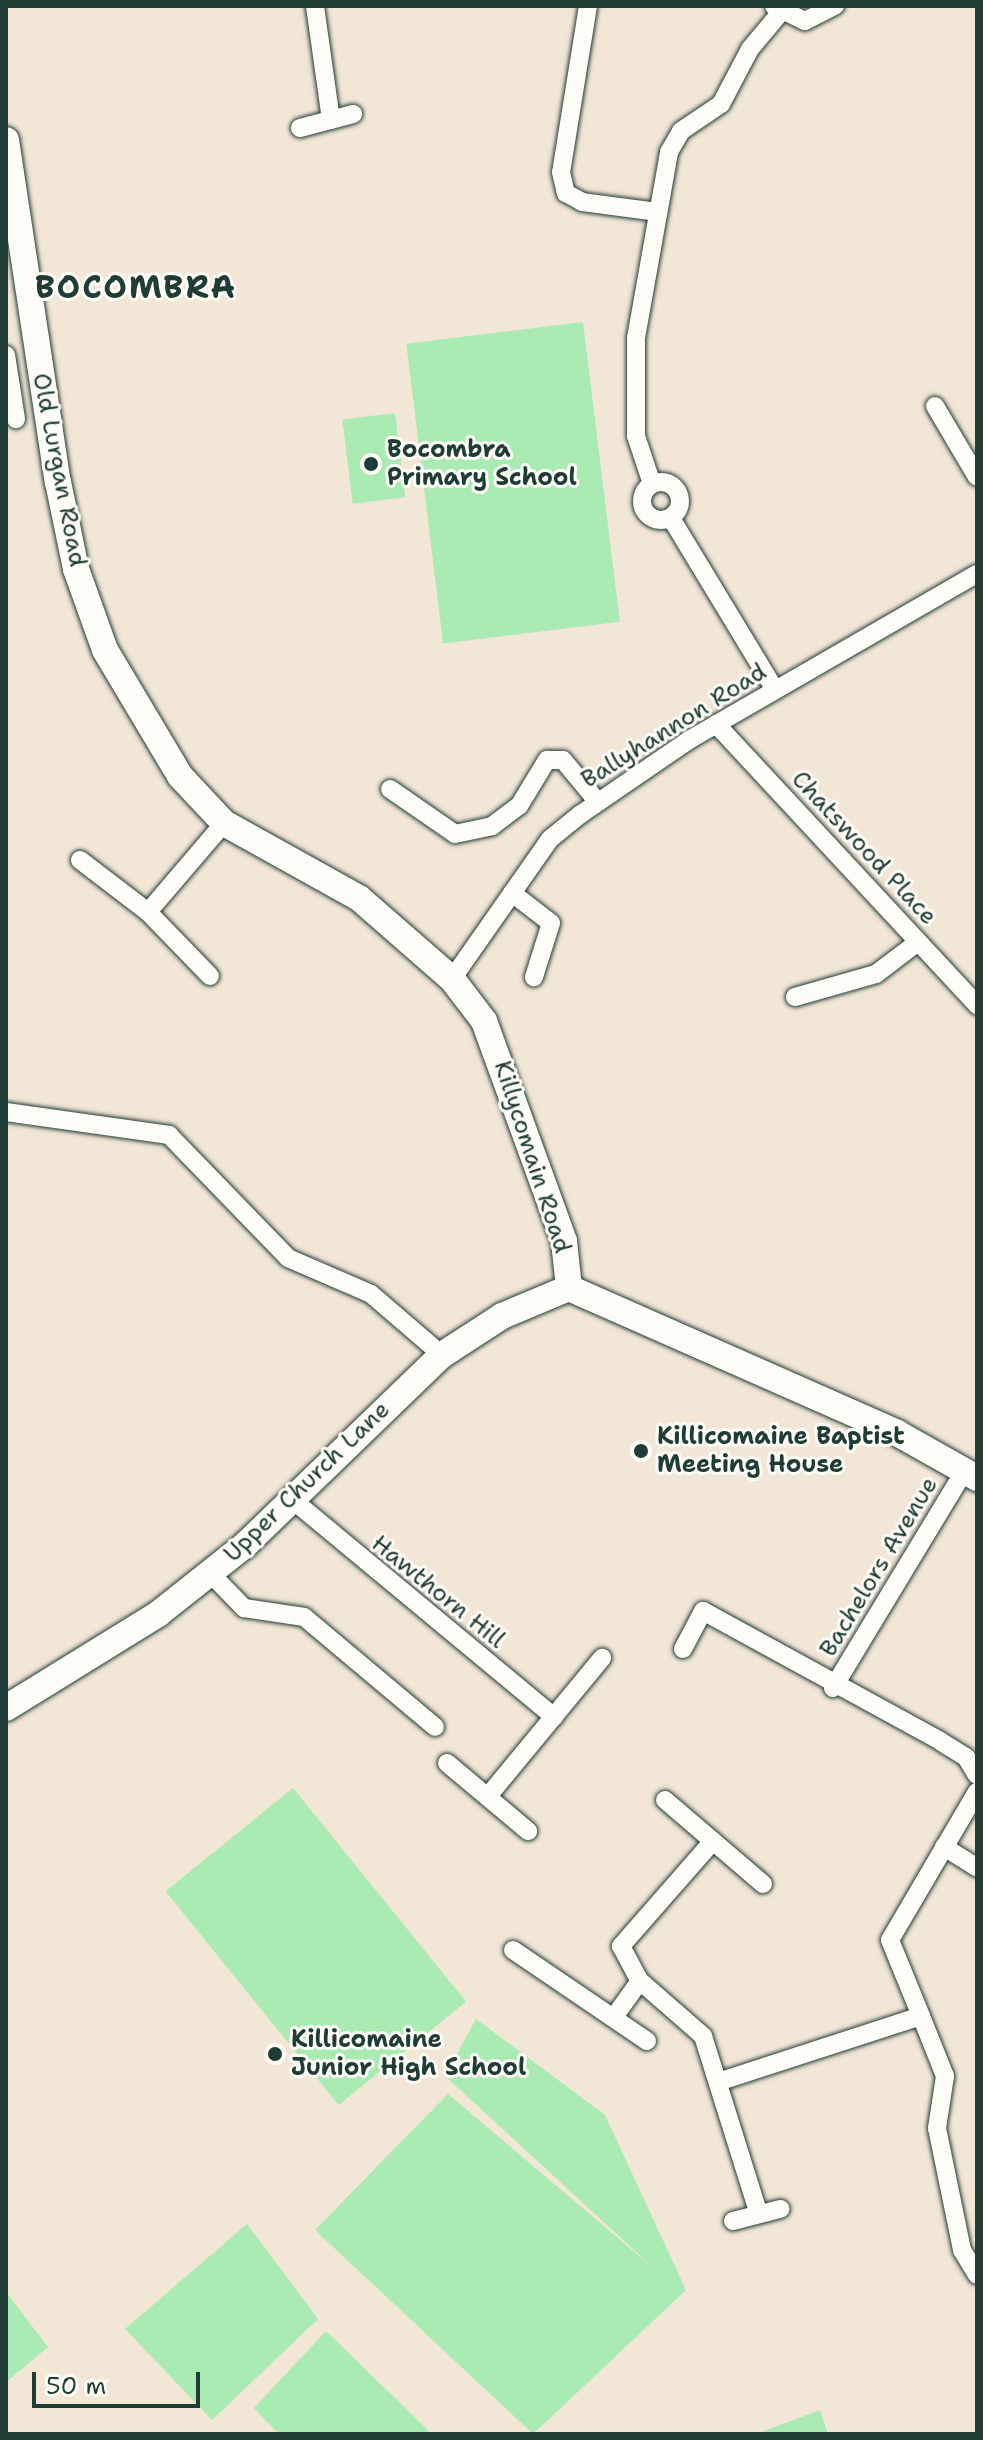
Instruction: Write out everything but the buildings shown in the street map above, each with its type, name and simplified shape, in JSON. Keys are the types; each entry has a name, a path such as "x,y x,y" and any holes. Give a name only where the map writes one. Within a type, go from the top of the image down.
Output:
{"street":[{"path":"315,6 331,120"},
{"path":"588,6 561,172 566,193 582,202 658,212"},
{"path":"652,484 636,436 636,338 658,212 681,131 721,104 750,49 777,9 805,21 835,6"},
{"path":"300,128 353,114"},
{"name":"Old Lurgan Road","path":"6,140 76,569 105,650 180,776"},
{"path":"6,355 12,408"},
{"path":"935,406 977,477"},
{"path":"652,484 676,489 680,501 671,518 660,521 644,511 642,499 652,484"},
{"path":"671,518 775,690"},
{"name":"Ballyhannon Road","path":"452,979 550,839 597,801 716,724 977,574"},
{"name":"Chatswood Place","path":"716,724 977,1005"},
{"path":"390,789 455,834 492,826 519,806 547,760 563,760 597,801"},
{"name":"Killycomain Road","path":"180,776 224,823 359,898 452,979 484,1021 517,1098 564,1241 569,1288 971,1474"},
{"path":"148,912 224,823"},
{"path":"80,860 148,912 210,976"},
{"path":"512,893 551,923 534,977"},
{"path":"795,997 876,974 918,942"},
{"path":"6,1112 169,1135 288,1258 381,1300 442,1355"},
{"name":"Upper Church Lane","path":"6,1708 158,1614 210,1573 294,1501 442,1355 502,1316 569,1288"},
{"name":"Bachelors Avenue","path":"833,1688 971,1474"},
{"name":"Hawthorn Hill","path":"294,1501 554,1717"},
{"path":"210,1573 244,1608 304,1617 366,1678 435,1727"},
{"name":"Bachelors Avenue","path":"683,1649 703,1611 833,1688 940,1741 966,1757 977,1775"},
{"path":"489,1795 602,1658"},
{"path":"447,1763 489,1795 528,1831"},
{"path":"977,1792 890,1940 943,2064 937,2128 962,2250 977,2275"},
{"path":"665,1800 763,1884"},
{"path":"713,1841 621,1946 640,1981 703,2036 758,2211"},
{"path":"944,1847 977,1868"},
{"path":"513,1950 647,2041"},
{"path":"614,2017 640,1981"},
{"path":"718,2082 921,2016"},
{"path":"733,2221 758,2211 780,2209"}],"green space":[{"path":"583,322 620,622 443,643 406,344"},
{"path":"395,413 405,497 353,504 342,419"},
{"path":"293,1788 466,2002 339,2105 166,1891"},
{"path":"476,2019 605,2115 686,2290 533,2434 315,2230 448,2094 658,2272 445,2076"},
{"path":"247,2224 318,2319 212,2420 125,2329"},
{"path":"6,2292 48,2347 6,2382"},
{"path":"326,2331 432,2434 279,2434 254,2408"},
{"path":"820,2410 828,2434 756,2434"}],"place":[{"name":"Bocombra Primary School","path":"371,464"},
{"name":"Killicomaine Baptist Meeting House","path":"641,1451"},
{"name":"Killicomaine Junior High School","path":"275,2054"}],"district":[{"name":"BOCOMBRA","path":"136,287"}]}
